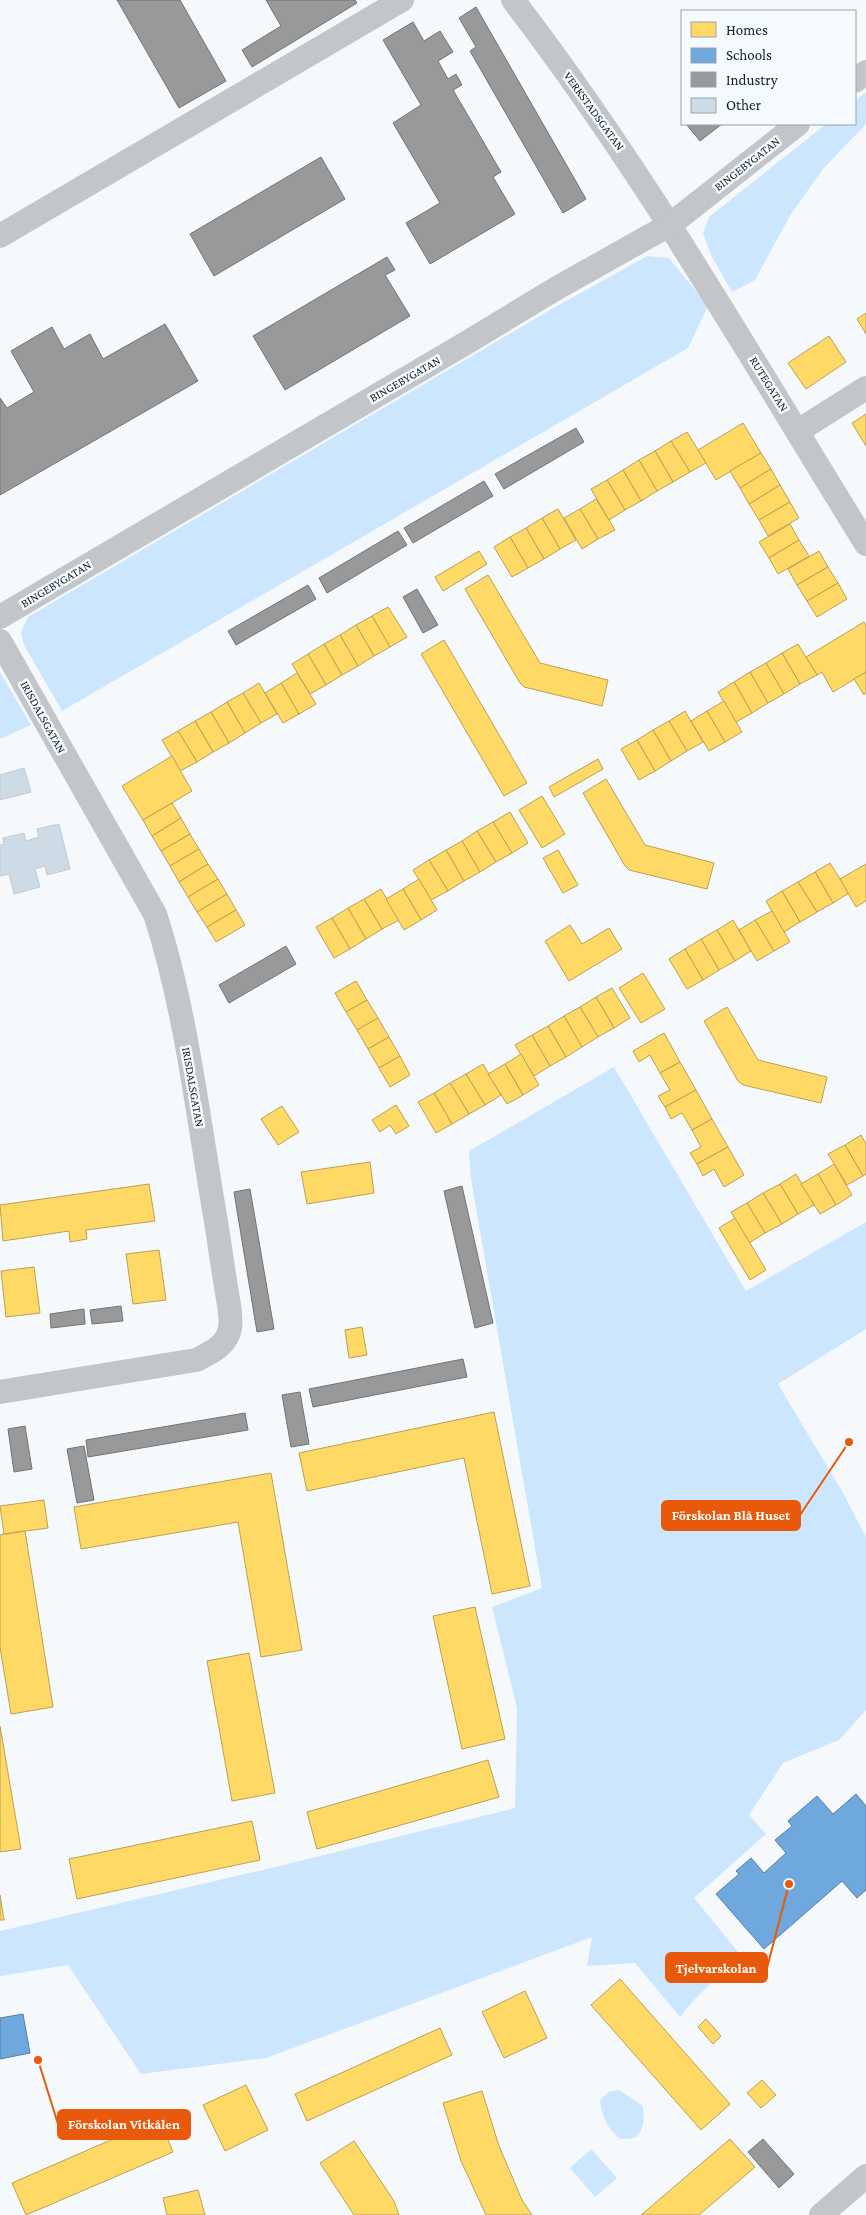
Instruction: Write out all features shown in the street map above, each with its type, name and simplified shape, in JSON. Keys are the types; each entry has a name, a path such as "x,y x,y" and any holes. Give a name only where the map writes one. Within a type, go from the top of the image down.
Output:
{"street":[{"path":"0,236 402,0"},
{"name":"VERKSTADSGATAN","path":"513,0 611,134 671,224"},
{"path":"856,80 866,72"},
{"name":"BINGEBYGATAN","path":"0,616 461,346 556,288 671,224 797,125"},
{"name":"RUTEGATAN","path":"671,224 866,544"},
{"path":"798,431 866,388"},
{"name":"IRISDALSGATAN","path":"0,641 155,914 168,955 176,995 217,1229 230,1314 230,1328 226,1341 214,1352 196,1360 0,1392"},
{"path":"821,2215 866,2176"}],"shaded area":[{"path":"866,92 866,124 823,169 791,214 755,280 732,292 712,257 703,233 709,217 825,125 856,125 856,100"},
{"path":"647,256 669,258 708,306 688,348 62,711 24,645 21,633 28,617 550,310"},
{"path":"0,672 31,725 0,739"},
{"path":"614,1067 746,1291 866,1222 866,1329 778,1384 842,1491 866,1537 866,1710 839,1740 783,1763 749,1815 766,1834 694,1898 739,1953 680,2017 635,1963 587,1966 592,1937 266,2058 141,2074 68,1965 0,1976 0,1931 263,1870 515,1808 517,1708 492,1607 542,1588 471,1179 469,1151"},
{"path":"619,2090 643,2106 644,2119 642,2127 635,2138 620,2139 608,2126 602,2112 600,2100 608,2092"},
{"path":"591,2149 617,2178 595,2197 570,2168"}],"building: Homes":[{"path":"866,313 866,334 857,319"},
{"path":"829,336 846,362 806,389 788,363"},
{"path":"866,414 866,446 852,423"},
{"path":"743,423 761,453 716,480 698,450"},
{"path":"687,432 706,463 690,472 671,441"},
{"path":"671,441 690,472 673,482 655,451"},
{"path":"655,451 673,482 657,491 639,460"},
{"path":"761,453 771,469 740,488 730,471"},
{"path":"639,460 657,491 641,501 623,470"},
{"path":"771,469 780,485 749,504 740,488"},
{"path":"623,470 641,501 625,510 607,480"},
{"path":"607,480 625,510 609,520 591,489"},
{"path":"780,485 790,502 759,520 749,504"},
{"path":"596,499 615,530 598,539 580,509"},
{"path":"790,502 799,518 768,536 759,520"},
{"path":"558,509 576,540 560,549 542,518"},
{"path":"580,509 598,539 582,549 564,518"},
{"path":"542,518 560,549 544,559 526,528"},
{"path":"790,524 799,540 769,558 759,542"},
{"path":"526,528 544,559 528,568 510,537"},
{"path":"510,537 528,568 512,577 494,547"},
{"path":"799,540 809,556 778,574 769,558"},
{"path":"479,551 487,564 443,591 435,577"},
{"path":"819,551 828,567 797,585 788,569"},
{"path":"828,567 838,583 807,601 797,585"},
{"path":"488,575 540,663 608,680 602,706 524,687 520,683 465,589"},
{"path":"838,583 847,599 817,617 807,601"},
{"path":"388,607 407,637 390,647 372,616"},
{"path":"372,616 390,647 374,656 356,625"},
{"path":"864,622 866,626 866,672 833,692 822,672 817,675 806,657"},
{"path":"356,625 374,656 358,666 340,635"},
{"path":"340,635 358,666 342,675 324,644"},
{"path":"444,640 527,783 504,796 421,654"},
{"path":"324,644 342,675 326,685 308,654"},
{"path":"798,644 817,675 800,684 782,653"},
{"path":"782,653 800,684 784,694 766,663"},
{"path":"308,654 326,685 310,694 292,664"},
{"path":"766,663 784,694 768,703 750,672"},
{"path":"750,672 768,703 752,713 734,682"},
{"path":"866,672 866,693 864,695 854,679"},
{"path":"297,673 316,704 299,714 281,683"},
{"path":"734,682 752,713 736,722 718,692"},
{"path":"259,683 277,714 261,723 243,693"},
{"path":"281,683 299,714 283,723 265,693"},
{"path":"243,693 261,723 245,733 227,702"},
{"path":"724,701 742,732 725,742 707,711"},
{"path":"227,702 245,733 229,743 211,712"},
{"path":"685,711 703,742 687,751 669,721"},
{"path":"707,711 725,742 709,751 691,721"},
{"path":"211,712 229,743 213,752 195,721"},
{"path":"195,721 213,752 197,762 178,731"},
{"path":"669,721 687,751 671,761 653,730"},
{"path":"653,730 671,761 655,771 637,740"},
{"path":"178,731 197,762 180,771 162,740"},
{"path":"637,740 655,771 639,780 621,749"},
{"path":"172,756 192,791 143,820 122,786"},
{"path":"598,759 603,769 554,797 549,787"},
{"path":"606,779 645,845 714,863 707,889 629,870 625,866 583,793"},
{"path":"542,796 565,834 542,848 519,810"},
{"path":"172,803 181,818 152,836 143,820"},
{"path":"510,812 528,843 512,853 493,822"},
{"path":"181,818 190,834 161,851 152,836"},
{"path":"493,822 512,853 496,862 477,831"},
{"path":"477,831 496,862 480,872 462,841"},
{"path":"190,834 199,849 170,866 161,851"},
{"path":"462,841 480,872 464,881 446,850"},
{"path":"199,849 208,864 179,882 170,866"},
{"path":"446,850 464,881 448,891 429,860"},
{"path":"558,850 578,885 563,893 543,858"},
{"path":"429,860 448,891 431,900 413,870"},
{"path":"830,863 849,893 833,903 815,872"},
{"path":"208,864 218,879 188,897 179,882"},
{"path":"866,864 866,901 856,907 840,879"},
{"path":"815,872 833,903 817,912 798,882"},
{"path":"218,879 227,894 197,912 188,897"},
{"path":"419,879 437,910 421,920 403,889"},
{"path":"798,882 817,912 800,922 782,891"},
{"path":"381,889 399,920 382,929 364,899"},
{"path":"403,889 421,920 404,930 386,899"},
{"path":"782,891 800,922 784,932 766,901"},
{"path":"227,894 236,910 207,927 197,912"},
{"path":"364,899 382,929 366,939 348,908"},
{"path":"348,908 366,939 350,949 332,918"},
{"path":"236,910 245,925 216,942 207,927"},
{"path":"772,911 790,942 774,951 755,920"},
{"path":"332,918 350,949 334,958 316,927"},
{"path":"733,920 751,951 735,961 717,930"},
{"path":"755,920 774,951 757,961 739,930"},
{"path":"570,925 582,944 609,928 622,949 569,981 545,941"},
{"path":"717,930 735,961 719,970 701,939"},
{"path":"701,939 719,970 703,980 685,949"},
{"path":"685,949 703,980 687,989 669,959"},
{"path":"643,973 665,1009 641,1023 619,988"},
{"path":"356,981 367,1000 346,1012 335,993"},
{"path":"612,988 630,1018 614,1028 596,997"},
{"path":"596,997 614,1028 598,1037 580,1007"},
{"path":"367,1000 378,1018 357,1030 346,1012"},
{"path":"580,1007 598,1037 582,1047 564,1016"},
{"path":"727,1007 758,1060 827,1077 821,1103 743,1085 738,1081 704,1021"},
{"path":"564,1016 582,1047 566,1057 548,1026"},
{"path":"378,1018 389,1037 368,1049 357,1030"},
{"path":"548,1026 566,1057 550,1066 532,1035"},
{"path":"664,1033 680,1062 660,1073 650,1055 639,1062 633,1051"},
{"path":"532,1035 550,1066 534,1076 515,1045"},
{"path":"389,1037 400,1056 379,1068 368,1049"},
{"path":"521,1054 539,1085 523,1095 505,1064"},
{"path":"400,1056 410,1075 390,1087 379,1068"},
{"path":"680,1062 696,1090 665,1107 658,1096 670,1090 660,1073"},
{"path":"483,1064 501,1095 485,1105 466,1074"},
{"path":"505,1064 523,1095 507,1104 488,1074"},
{"path":"466,1074 485,1105 469,1114 450,1083"},
{"path":"450,1083 469,1114 452,1124 434,1093"},
{"path":"696,1090 712,1119 692,1130 682,1113 671,1119 665,1107"},
{"path":"434,1093 452,1124 436,1133 418,1102"},
{"path":"396,1105 409,1126 396,1134 390,1125 380,1132 372,1120"},
{"path":"282,1106 299,1132 278,1145 261,1119"},
{"path":"712,1119 728,1147 697,1164 690,1153 701,1147 692,1130"},
{"path":"861,1135 866,1144 866,1174 863,1176 845,1145"},
{"path":"845,1145 863,1176 847,1185 828,1154"},
{"path":"728,1147 744,1175 724,1187 714,1169 703,1176 697,1164"},
{"path":"370,1162 374,1193 307,1204 301,1172"},
{"path":"834,1164 852,1195 836,1205 818,1174"},
{"path":"796,1174 814,1205 798,1214 780,1184"},
{"path":"818,1174 836,1205 820,1214 801,1184"},
{"path":"149,1184 155,1221 86,1230 87,1239 70,1242 69,1231 3,1241 0,1205"},
{"path":"780,1184 798,1214 782,1224 763,1193"},
{"path":"763,1193 782,1224 765,1233 747,1203"},
{"path":"747,1203 765,1233 749,1243 731,1212"},
{"path":"735,1218 766,1270 750,1280 719,1228"},
{"path":"159,1250 166,1300 133,1304 126,1254"},
{"path":"34,1267 40,1313 6,1317 1,1271"},
{"path":"362,1327 367,1355 349,1358 345,1330"},
{"path":"494,1412 530,1586 492,1594 464,1458 307,1491 299,1453"},
{"path":"271,1473 302,1650 261,1657 238,1522 81,1549 74,1507"},
{"path":"44,1500 48,1528 4,1534 0,1506"},
{"path":"25,1531 53,1707 11,1714 0,1647 0,1535"},
{"path":"475,1607 505,1739 462,1749 433,1616"},
{"path":"249,1653 275,1793 232,1801 207,1661"},
{"path":"0,1726 21,1849 0,1852"},
{"path":"488,1760 499,1797 317,1849 307,1812"},
{"path":"252,1821 260,1860 77,1899 69,1859"},
{"path":"0,1895 4,1920 0,1920"},
{"path":"620,1979 730,2104 701,2130 591,2005"},
{"path":"525,1991 547,2038 504,2058 482,2012"},
{"path":"706,2019 721,2036 713,2044 698,2027"},
{"path":"440,2028 452,2055 307,2121 295,2094"},
{"path":"762,2080 776,2095 761,2108 747,2093"},
{"path":"246,2085 268,2130 225,2151 203,2105"},
{"path":"482,2091 499,2146 522,2200 532,2215 486,2215 461,2161 443,2103"},
{"path":"159,2119 173,2152 26,2215 12,2183"},
{"path":"730,2139 755,2167 699,2215 641,2215"},
{"path":"354,2141 394,2201 399,2215 354,2215 320,2163"},
{"path":"198,2190 205,2215 167,2215 163,2198"}],"building: Schools":[{"path":"856,1794 866,1806 866,1890 857,1898 842,1881 764,1949 716,1894 739,1874 736,1871 751,1858 764,1873 786,1853 775,1840 792,1826 788,1821 817,1796 833,1814"},
{"path":"23,2014 30,2053 0,2059 0,2018"}],"building: Industry":[{"path":"117,0 180,0 226,81 179,108"},
{"path":"266,0 355,0 357,3 252,67 242,50 281,26"},
{"path":"476,7 586,199 563,213 470,51 476,47 459,18"},
{"path":"413,22 424,41 440,31 453,52 438,61 448,79 456,74 462,85 453,90 501,172 493,177 515,214 430,264 406,223 440,203 393,123 421,105 383,40"},
{"path":"687,125 721,125 700,141"},
{"path":"321,157 345,199 214,276 190,234"},
{"path":"387,257 395,270 385,275 410,316 285,390 253,336"},
{"path":"165,324 198,381 0,495 0,398 7,408 34,392 11,351 52,327 64,349 90,334 103,359"},
{"path":"576,428 584,442 504,489 495,474"},
{"path":"484,481 493,496 413,543 404,528"},
{"path":"398,531 407,545 327,593 319,578"},
{"path":"308,585 316,599 236,645 228,631"},
{"path":"417,589 438,625 423,633 403,597"},
{"path":"286,946 296,964 229,1003 219,985"},
{"path":"462,1186 493,1323 475,1328 444,1191"},
{"path":"250,1189 274,1329 257,1332 234,1192"},
{"path":"121,1306 123,1321 92,1324 90,1310"},
{"path":"84,1309 85,1324 51,1328 50,1314"},
{"path":"463,1359 467,1377 313,1407 309,1389"},
{"path":"300,1392 309,1444 291,1447 282,1395"},
{"path":"245,1413 248,1430 88,1457 86,1440"},
{"path":"25,1426 32,1469 14,1472 8,1429"},
{"path":"84,1446 94,1500 77,1503 67,1449"},
{"path":"763,2139 794,2174 779,2188 748,2152"}],"building: Other":[{"path":"24,768 31,792 0,800 0,775"},
{"path":"59,824 70,869 47,875 45,866 35,869 40,887 14,894 9,874 0,876 0,845 4,844 3,838 24,833 26,841 39,837 37,829"}],"place":[{"name":"Förskolan Blå Huset","path":"849,1442"},
{"name":"Tjelvarskolan","path":"789,1884"},
{"name":"Förskolan Vitkålen","path":"38,2060"}]}
